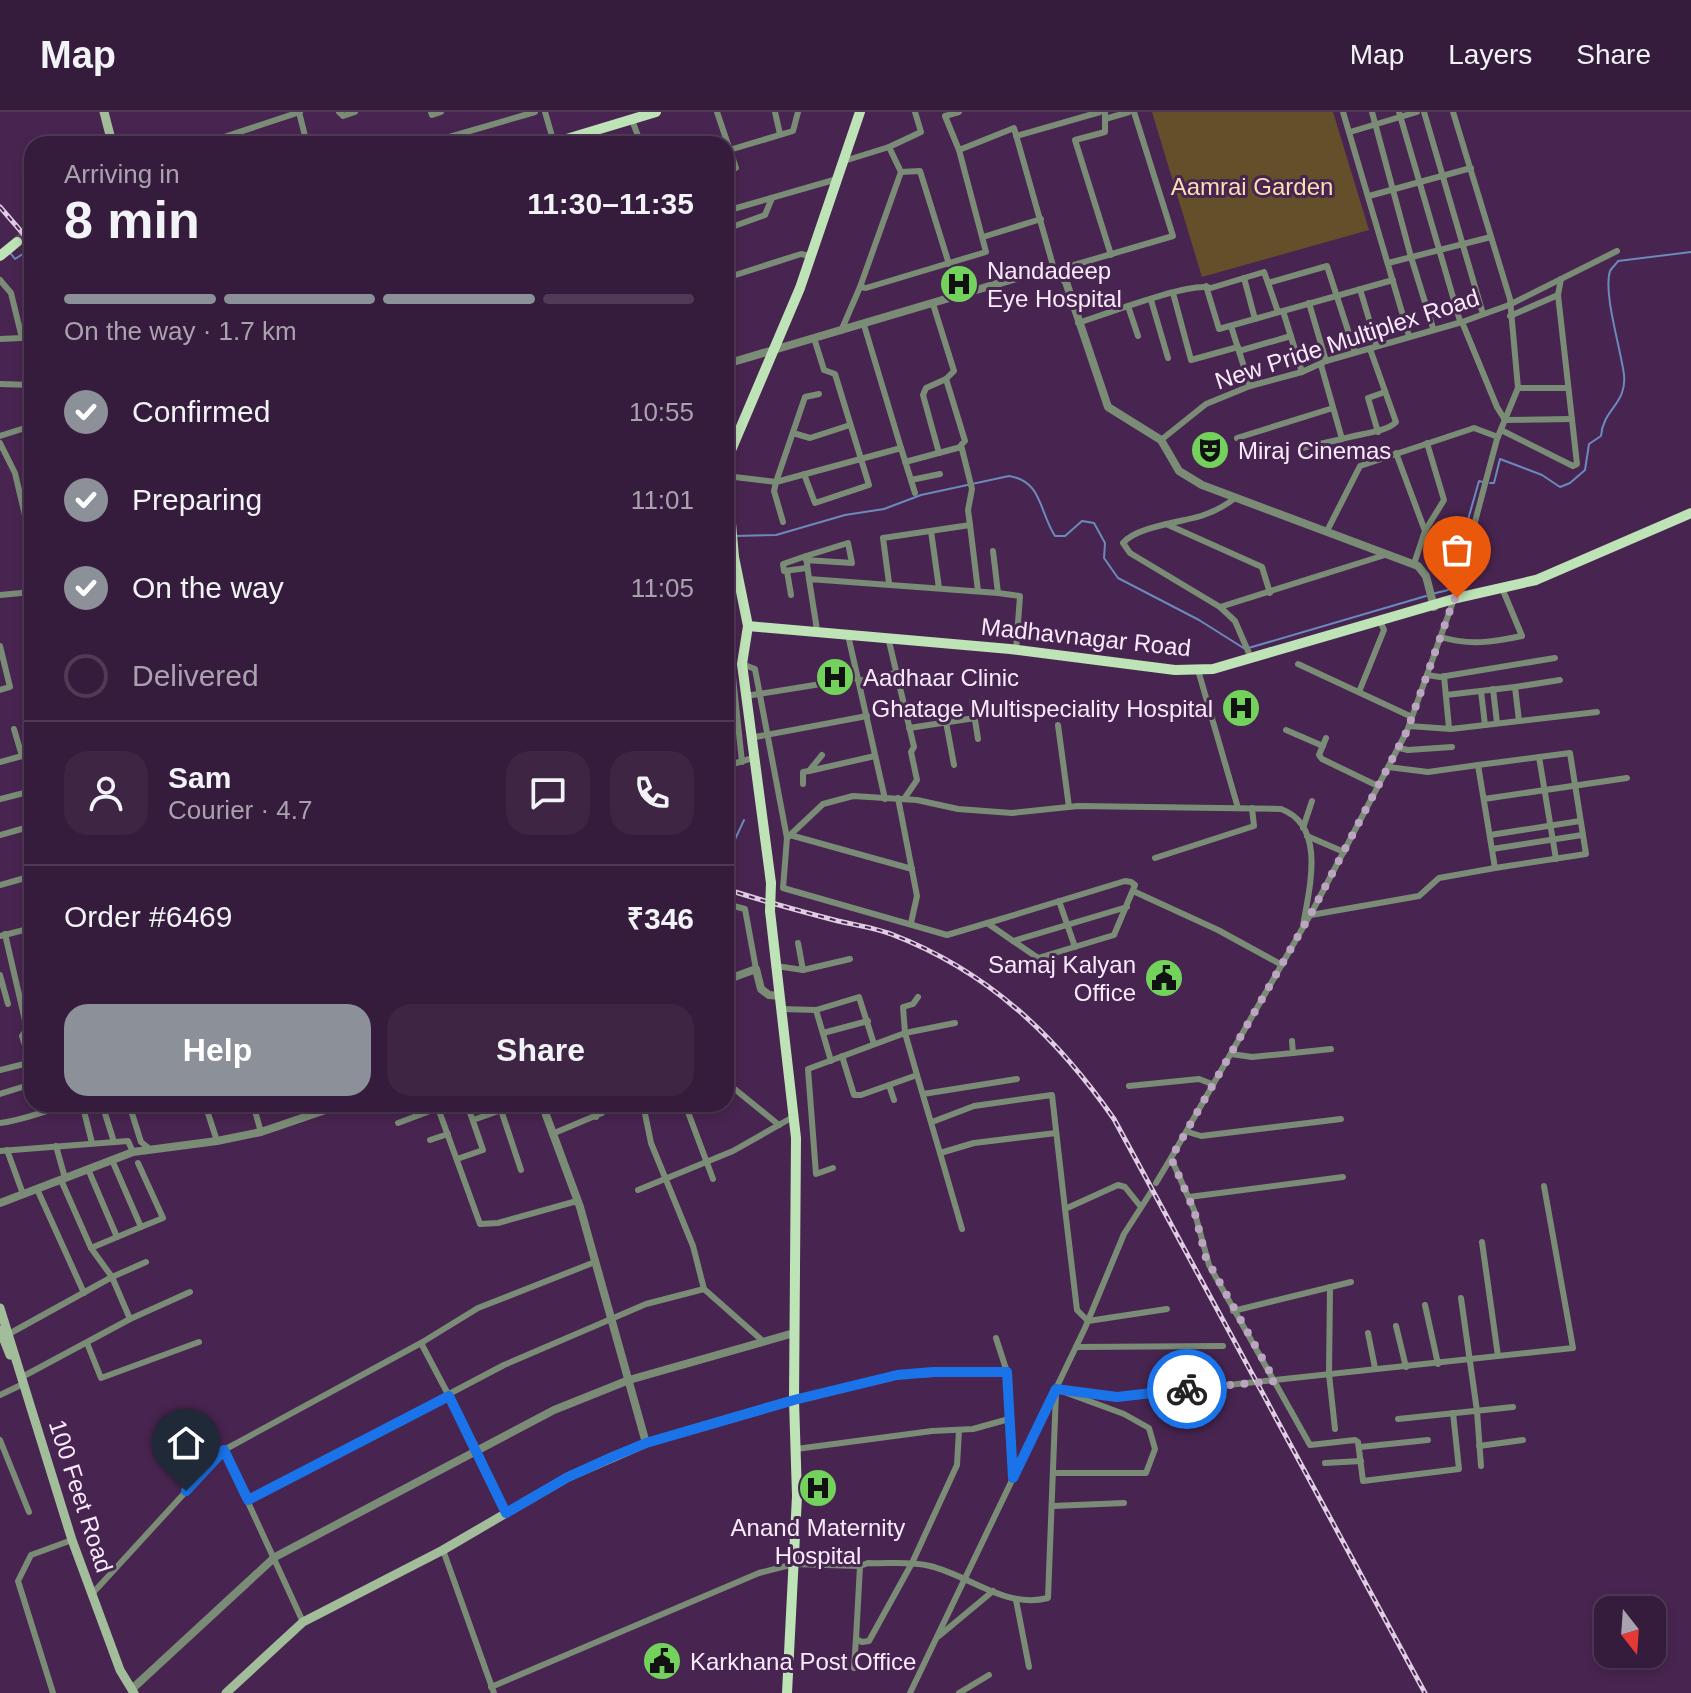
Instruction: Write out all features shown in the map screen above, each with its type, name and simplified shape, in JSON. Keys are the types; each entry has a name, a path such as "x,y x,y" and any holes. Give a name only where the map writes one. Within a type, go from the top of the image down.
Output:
{"main road":[{"path":"104,112 110,136"},
{"path":"579,136 656,112"},
{"path":"734,446 775,350 860,112"},
{"path":"0,256 17,242"},
{"name":"Madhavnagar Road","path":"748,626 1016,650 1149,668 1213,669 1380,621 1432,599 1456,598 1561,571 1691,513"},
{"path":"734,572 748,626 736,674 746,696 750,738 748,760 771,883 770,911 796,1138 794,1400 797,1496 787,1693"},
{"path":"0,1308 3,1335"},
{"name":"100 Feet Road","path":"3,1335 22,1380 72,1540 131,1692"},
{"path":"226,1693 303,1622 443,1550 568,1477 646,1443 794,1400"}],"street":[{"path":"228,136 299,112 305,136"},
{"path":"339,112 343,116 355,112"},
{"path":"431,112 432,115 441,112"},
{"path":"452,136 535,112"},
{"path":"545,112 551,136"},
{"path":"717,112 724,136"},
{"path":"775,112 780,134"},
{"path":"734,149 793,131 798,112"},
{"path":"843,162 889,147 921,132 915,112"},
{"path":"860,287 986,252 959,150 944,114 959,112"},
{"path":"734,362 1173,236 1132,112 1103,114 1016,136"},
{"path":"1343,112 1409,336"},
{"path":"1372,112 1433,328"},
{"path":"1350,132 1417,112"},
{"path":"1424,112 1483,314"},
{"path":"1156,1183 1311,915 1399,748 1456,598 1500,434 1518,388 1510,299 1453,112"},
{"path":"1103,114 1105,132 1075,140 1111,255"},
{"path":"1399,115 1461,321 1505,420"},
{"path":"632,120 638,136"},
{"path":"959,150 1014,128 1056,270 1066,282 1108,407 1161,440 1179,471 1190,480 1414,564 1424,571 1432,599"},
{"path":"841,331 901,172 889,147"},
{"path":"734,164 736,168"},
{"path":"1369,196 1471,168"},
{"path":"901,172 920,171 949,264"},
{"path":"734,209 837,179"},
{"path":"734,226 765,215 772,198"},
{"path":"983,237 1041,219"},
{"path":"1388,263 1491,237"},
{"name":"New Pride Multiplex Road","path":"1161,440 1206,404 1250,386 1509,305 1617,251"},
{"path":"734,275 801,254 810,256"},
{"path":"1268,283 1327,266 1355,352"},
{"path":"1078,323 1173,293 1206,286 1211,288 1264,272 1291,336 1302,372"},
{"path":"1244,278 1255,319"},
{"path":"1327,531 1360,466 1474,428 1500,434 1573,466 1577,464 1558,295 1561,279"},
{"path":"0,280 11,293 22,338 0,339"},
{"path":"1206,286 1219,329 1393,280"},
{"path":"1302,448 1369,431 1378,432 1392,427 1396,422 1385,392 1360,289"},
{"path":"1173,293 1191,360 1291,336"},
{"path":"1510,316 1558,295"},
{"path":"1151,300 1168,358"},
{"path":"1309,303 1342,439"},
{"path":"933,304 954,371 946,379 926,388 923,395 939,453"},
{"path":"1128,306 1138,336"},
{"path":"864,325 915,493"},
{"path":"1231,326 1250,386"},
{"path":"804,474 813,501 868,488 869,485 835,374 824,370 814,338"},
{"path":"905,462 961,447 965,441 946,379"},
{"path":"0,384 24,385"},
{"path":"1518,388 1568,388"},
{"path":"1378,432 1368,398 1385,392"},
{"path":"783,522 774,491 776,482 805,397 819,394"},
{"path":"1237,438 1333,408"},
{"path":"1505,420 1572,419"},
{"path":"793,433 810,438 850,425"},
{"path":"0,436 24,428"},
{"path":"0,443 15,473 24,511"},
{"path":"1414,564 1425,531 1444,500 1427,443"},
{"path":"961,447 972,489 968,510 978,591"},
{"path":"734,477 776,482 901,448"},
{"path":"1396,453 1425,531"},
{"path":"911,480 940,474"},
{"path":"1235,498 1203,515 1166,524 1128,538 1123,543 1130,553 1220,607 1238,625 1251,658"},
{"path":"1166,524 1262,567 1270,593"},
{"path":"889,583 883,538 970,525"},
{"path":"931,531 939,588"},
{"path":"787,571 807,561 848,543 852,563 807,561 783,564 791,595"},
{"path":"993,551 998,593"},
{"path":"1220,607 1388,554"},
{"path":"807,561 817,630"},
{"path":"809,579 889,583 1020,596 1016,650"},
{"path":"1441,637 1461,643 1488,643 1522,636 1502,588"},
{"path":"0,595 24,593"},
{"path":"1359,692 1384,630 1380,621"},
{"path":"848,633 885,799"},
{"path":"888,637 914,747 911,752 917,780 901,799 917,896 911,923"},
{"path":"0,690 10,687 1,651"},
{"path":"1427,675 1444,676 1555,658"},
{"path":"1298,664 1412,717"},
{"path":"734,764 748,760 736,674 755,669 789,837 783,888 947,935 1125,881 1135,885 1114,935 1038,958 987,923"},
{"path":"1198,670 1238,808"},
{"path":"746,696 896,673"},
{"path":"1444,676 1449,728"},
{"path":"1446,695 1560,680"},
{"path":"1515,687 1519,721"},
{"path":"1493,689 1497,723"},
{"path":"1481,691 1485,725"},
{"path":"972,701 978,739"},
{"path":"1409,726 1449,728 1597,712"},
{"path":"750,738 867,716"},
{"path":"909,728 975,718"},
{"path":"946,722 954,765"},
{"path":"1058,725 1069,807"},
{"path":"0,762 22,756 14,729"},
{"path":"1286,730 1324,742 1319,755 1322,759 1378,786"},
{"path":"1399,748 1452,747"},
{"path":"1311,915 1419,896 1439,878 1586,854 1570,753 1428,772 1388,767"},
{"path":"809,771 822,755"},
{"path":"803,784 803,772 875,756"},
{"path":"1539,757 1556,859"},
{"path":"1478,765 1495,868"},
{"path":"1484,799 1627,778"},
{"path":"0,799 24,793"},
{"path":"789,837 823,804 853,796 1012,813 1069,807 1281,809 1293,814 1311,848 1311,874 1302,930"},
{"path":"1303,828 1312,801"},
{"path":"1155,858 1254,826 1252,808"},
{"path":"1490,835 1580,821"},
{"path":"0,835 24,828"},
{"path":"1492,849 1582,835"},
{"path":"1306,836 1344,852"},
{"path":"789,837 912,869"},
{"path":"0,885 24,878"},
{"path":"1133,891 1218,930 1282,965"},
{"path":"1059,901 1075,947"},
{"path":"734,906 745,909 761,989 769,995 780,996"},
{"path":"1013,941 1127,907"},
{"path":"24,930 2,935 24,1018"},
{"path":"798,943 803,970"},
{"path":"776,966 803,970 850,959"},
{"path":"734,977 756,969"},
{"path":"0,975 8,1004"},
{"path":"781,1009 816,1010 859,997 874,1044"},
{"path":"918,997 913,1004 903,1007 905,1033 962,1229"},
{"path":"816,1010 831,1061"},
{"path":"823,1033 868,1021"},
{"path":"833,1168 816,1174 808,1069 905,1033 955,1023"},
{"path":"1292,1041 1293,1053"},
{"path":"1231,1054 1252,1057 1331,1049"},
{"path":"842,1056 854,1095 917,1075"},
{"path":"0,1070 24,1066"},
{"path":"923,1094 1017,1079"},
{"path":"1129,1086 1199,1079 1212,1084"},
{"path":"889,1085 894,1100"},
{"path":"0,1094 24,1086"},
{"path":"734,1088 779,1125"},
{"path":"932,1122 974,1106 1052,1095 1077,1310 1088,1321"},
{"path":"0,1123 30,1119 45,1112"},
{"path":"84,1112 92,1143"},
{"path":"105,1112 114,1142"},
{"path":"132,1112 141,1142"},
{"path":"208,1112 217,1141"},
{"path":"255,1112 261,1132"},
{"path":"0,1203 133,1152 261,1132 324,1112"},
{"path":"398,1123 427,1112"},
{"path":"440,1112 475,1214 484,1226 577,1201"},
{"path":"457,1159 483,1150 470,1112"},
{"path":"473,1120 495,1112"},
{"path":"502,1112 521,1170"},
{"path":"545,1112 577,1201 646,1443"},
{"path":"552,1134 599,1115 597,1112"},
{"path":"644,1112 648,1133 665,1181 693,1246 704,1289 764,1342"},
{"path":"688,1112 713,1179"},
{"path":"638,1190 733,1151 793,1117"},
{"path":"1188,1132 1201,1136 1341,1119"},
{"path":"940,1153 974,1143 1056,1133"},
{"path":"430,1140 448,1134"},
{"path":"128,1141 133,1152"},
{"path":"23,1194 4,1150 128,1141 141,1142 150,1149"},
{"path":"56,1146 63,1179 91,1248 112,1277 130,1319"},
{"path":"1171,1158 1189,1197 1206,1258 1310,1445 1355,1440 1360,1447 1363,1481 1459,1469 1453,1413"},
{"path":"112,1160 141,1227"},
{"path":"91,1248 163,1218 138,1163"},
{"path":"88,1169 117,1237"},
{"path":"1189,1197 1343,1177"},
{"path":"1065,1209 1118,1185 1130,1192 1141,1207"},
{"path":"1056,1389 1117,1397 1573,1348 1544,1186"},
{"path":"37,1189 84,1293"},
{"path":"910,1693 1076,1347 1124,1234 1151,1192"},
{"path":"1482,1242 1498,1356"},
{"path":"3,1335 146,1262"},
{"path":"92,1594 224,1450 421,1343 478,1308 595,1262"},
{"path":"1233,1311 1351,1282"},
{"path":"1330,1287 1329,1374 1335,1429"},
{"path":"248,1500 504,1365 646,1304 704,1289"},
{"path":"0,1395 130,1319 190,1292"},
{"path":"1461,1298 1477,1411 1481,1466"},
{"path":"1425,1305 1438,1364"},
{"path":"1088,1321 1167,1309"},
{"path":"1396,1326 1406,1367"},
{"path":"131,1692 275,1557 554,1410 629,1380 794,1333"},
{"path":"1368,1333 1375,1368"},
{"path":"996,1338 1007,1372 1013,1478"},
{"path":"87,1343 101,1378 199,1342"},
{"path":"421,1343 478,1451 506,1513"},
{"path":"1076,1347 1223,1346"},
{"path":"794,1400 897,1375 1007,1372"},
{"path":"443,1550 492,1690 759,1573 794,1564 860,1566 868,1563 912,1563 965,1578 1016,1600 1048,1598 1056,1389"},
{"path":"1054,1473 1146,1473 1155,1449 1149,1428 1124,1414 1056,1389"},
{"path":"1398,1419 1513,1407"},
{"path":"796,1449 901,1434 973,1429 1009,1419"},
{"path":"856,1638 862,1642 869,1641 912,1563 957,1465 959,1430"},
{"path":"0,1440 29,1512"},
{"path":"1360,1447 1428,1440"},
{"path":"1479,1446 1523,1440"},
{"path":"224,1450 303,1622"},
{"path":"1325,1463 1361,1461"},
{"path":"1053,1506 1124,1503"},
{"path":"53,1693 18,1581 31,1555 72,1540"},
{"path":"854,1668 860,1566"},
{"path":"936,1638 993,1591"},
{"path":"1016,1600 1029,1667"},
{"path":"959,1693 989,1675"}],"green space":[{"name":"Aamrai Garden","path":"1152,112 1333,112 1369,230 1202,277"}],"waterway":[{"path":"1490,483 1494,483 1500,459 1542,475 1560,487 1585,470 1589,444 1601,436 1606,419 1619,400 1624,385 1609,293 1610,271 1618,261 1691,252"},
{"path":"11,254 15,259 24,253"},
{"path":"735,536 776,535 845,515 884,509 921,495 1009,476 1020,479 1034,491 1055,536 1065,536 1082,521 1094,523 1105,543 1104,558 1118,578 1199,620 1245,649 1426,596"},
{"path":"1432,594 1448,590 1479,481 1483,482"},
{"path":"734,842 744,820"}],"tunnel":[{"path":"17,242 24,235"}],"railway":[{"path":"0,207 24,235"},
{"path":"734,891 885,932 926,949 989,987 1017,1009 1068,1060 1114,1119 1425,1693"}],"way so far":[{"path":"1187,1389 1275,1381 1206,1258 1194,1210 1171,1158 1313,910 1407,731 1454,599 1457,598"}],"place":[{"name":"Nandadeep Eye Hospital","path":"959,284"},
{"name":"Miraj Cinemas","path":"1210,450"},
{"name":"Aadhaar Clinic","path":"835,677"},
{"name":"Ghatage Multispeciality Hospital","path":"1241,708"},
{"name":"Samaj Kalyan Office","path":"1164,978"},
{"name":"Anand Maternity Hospital","path":"818,1488"},
{"name":"Karkhana Post Office","path":"662,1661"}],"route":[{"path":"186,1491 224,1450 248,1500 449,1396 506,1513 568,1477 646,1443 794,1400 897,1375 933,1372 1007,1372 1013,1478 1056,1389 1117,1397 1187,1389"}]}
